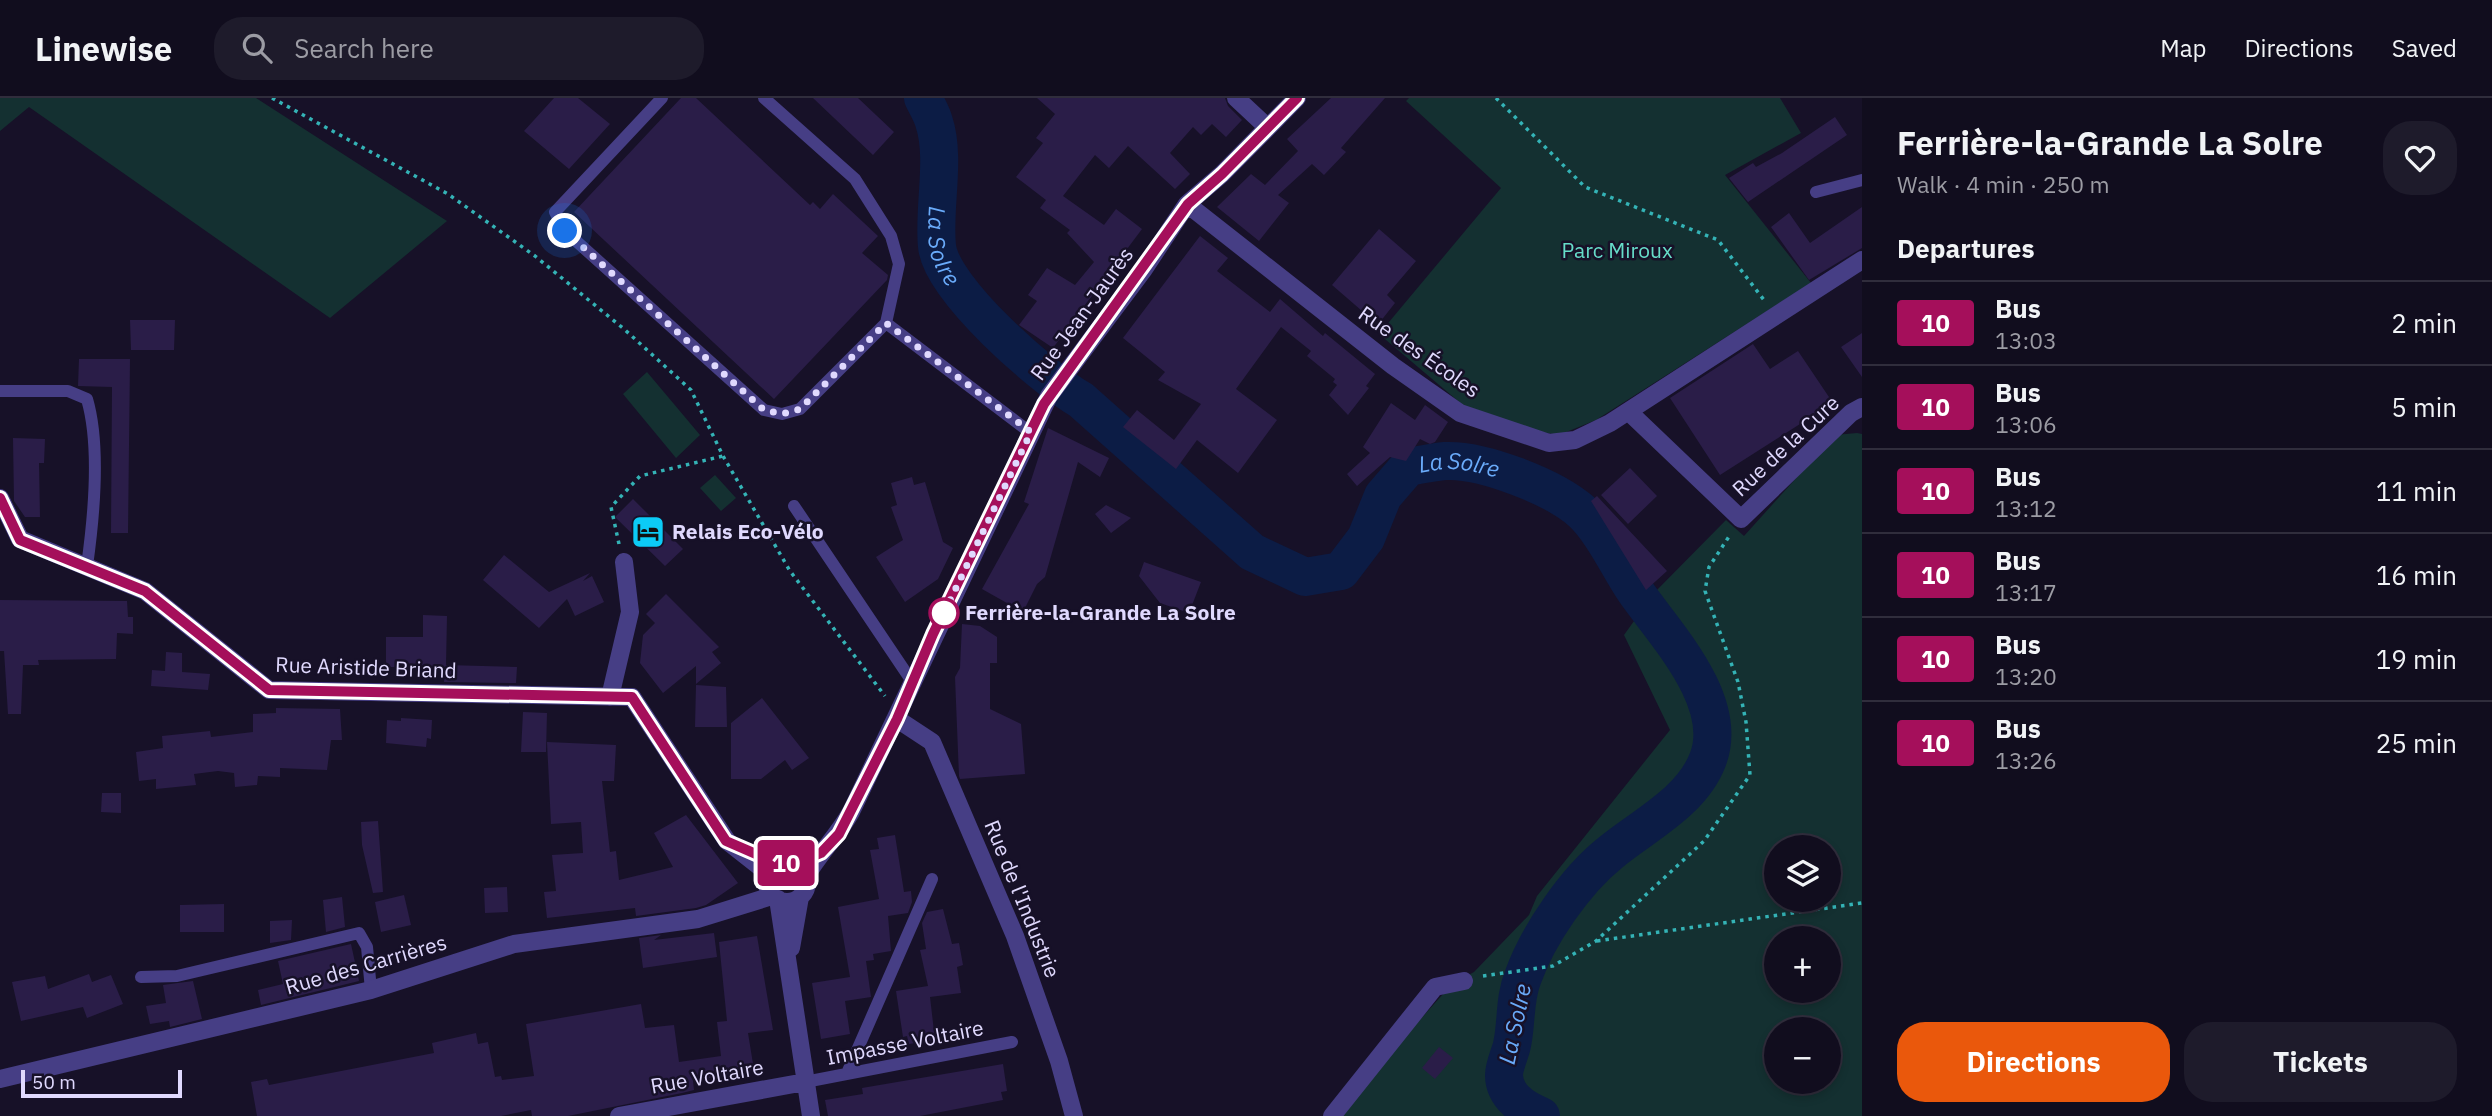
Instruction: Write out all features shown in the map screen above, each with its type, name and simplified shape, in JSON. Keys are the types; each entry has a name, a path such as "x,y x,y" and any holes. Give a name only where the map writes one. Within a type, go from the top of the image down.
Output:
{"street":[{"path":"1236,98 1267,127"},
{"name":"Rue Jean-Jaurès","path":"781,879 821,853 839,834 897,719 1049,396 1144,269 1188,204 1222,174 1297,98"},
{"name":"Rue des Écoles","path":"1188,204 1393,366 1460,413 1549,443 1576,440 1629,412 1862,260"},
{"name":"Rue de la Cure","path":"1741,519 1851,413 1862,407"},
{"path":"1629,412 1741,519"},
{"path":"0,498 20,540"},
{"name":"Rue Aristide Briand","path":"0,538 20,540 145,591 269,690 632,697 726,841 781,879"},
{"path":"610,697 630,612 624,562"},
{"name":"Rue de l'Industrie","path":"897,719 932,742 1015,936 1059,1060 1074,1116"},
{"path":"790,958 800,897 807,883 781,879 790,958 805,1082 811,1116"},
{"name":"Rue des Carrières","path":"0,1079 372,990 514,944 698,919 746,905 781,879"},
{"path":"1332,1116 1435,987 1464,981"},
{"name":"Rue Voltaire","path":"618,1116 805,1082"}],"lane":[{"path":"662,98 555,212 565,231 764,410 782,414 800,409 886,323 899,264 891,236 855,179 764,98"},
{"path":"1816,192 1862,180"},
{"path":"886,323 1031,432"},
{"path":"0,391 68,391 87,399 94,423 91,536 87,566"},
{"path":"794,506 913,683"},
{"path":"848,1071 932,879"},
{"path":"141,977 177,976 359,933 366,947 372,990"},
{"name":"Impasse Voltaire","path":"805,1082 848,1071 1012,1042"}],"path":[{"path":"272,98 447,194 535,256 624,329 691,390 723,456 790,571 862,664 897,719"},
{"path":"1496,98 1585,187 1718,240 1776,316"},
{"path":"624,562 610,514 611,507 640,476 723,456"},
{"path":"1464,981 1553,966 1596,941 1704,841 1750,775 1746,722 1738,682 1705,591 1709,567 1741,519"},
{"path":"1596,941 1862,903"}],"green space":[{"path":"0,98 256,98 447,221 330,318 29,107 0,131"},
{"name":"Parc Miroux","path":"1409,98 1780,98 1801,133 1725,175 1811,283 1596,420 1559,435 1524,429 1464,406 1379,334 1501,188 1406,101"},
{"path":"647,372 700,435 676,458 623,394"},
{"path":"1862,434 1862,1116 1343,1116 1374,1071 1452,984 1474,972 1529,915 1537,896 1670,730 1624,635 1654,593 1726,520 1744,536 1835,435"},
{"path":"715,475 736,498 721,511 700,488"}],"building":[{"path":"554,98 578,98 610,124 569,169 524,131"},
{"path":"681,98 696,98 810,205 813,202 820,209 833,194 878,236 862,253 888,275 887,280 774,399 574,212"},
{"path":"813,98 858,98 894,132 873,155"},
{"path":"1037,98 1225,98 1228,106 1242,120 1226,137 1212,124 1201,135 1193,127 1170,153 1190,174 1175,189 1128,146 1109,168 1095,155 1063,196 1104,225 1116,209 1142,229 1053,348 1019,325 1037,301 1028,295 1047,268 1075,285 1094,262 1067,233 1070,230 1040,208 1046,200 1016,177 1043,143 1036,138 1055,114"},
{"path":"1331,98 1385,98 1341,148 1346,152 1324,175 1312,164 1278,195 1289,203 1259,241 1217,207 1251,174 1265,185 1298,151 1287,139"},
{"path":"1835,117 1847,135 1748,202 1729,178 1753,163 1756,167 1782,153"},
{"path":"1862,207 1862,248 1809,280 1771,227 1789,213 1810,243"},
{"path":"1379,229 1416,261 1387,295 1395,303 1380,322 1371,314 1369,317 1332,285"},
{"path":"1200,236 1228,258 1217,271 1270,312 1280,299 1323,336 1325,333 1375,374 1366,386 1369,388 1348,415 1329,395 1337,385 1333,382 1335,379 1307,356 1311,351 1281,327 1236,389 1277,420 1238,473 1197,440 1176,469 1123,427 1137,410 1174,440 1201,404 1158,380 1165,372 1123,338"},
{"path":"130,320 175,320 174,350 131,350"},
{"path":"1862,333 1862,377 1841,347"},
{"path":"1753,344 1770,369 1798,351 1833,403 1720,475 1670,398"},
{"path":"79,359 130,359 128,533 111,533 112,387 78,386"},
{"path":"1391,403 1415,420 1425,405 1448,422 1435,442 1430,444 1420,439 1406,461 1390,457 1357,486 1347,474 1370,453 1363,447"},
{"path":"1048,428 1109,458 1100,477 1078,462 1045,577 1037,584 1023,612 982,589 1029,504 1024,502"},
{"path":"13,438 45,439 44,463 39,463 40,517 25,517 14,501"},
{"path":"1630,468 1657,496 1628,524 1601,495"},
{"path":"912,477 914,485 925,482 943,542 953,548 938,579 905,602 876,557 903,540 891,507 897,505 891,483"},
{"path":"1597,496 1667,571 1646,590 1591,501"},
{"name":"Relais Eco-Vélo","path":"633,499 683,549 665,566 615,517"},
{"path":"1106,505 1131,518 1111,533 1095,514"},
{"path":"504,555 549,592 590,573 583,581 592,576 604,602 575,616 567,599 539,628 483,580"},
{"path":"1144,562 1201,582 1189,613 1160,603 1139,576"},
{"path":"666,594 719,647 712,652 721,663 696,684 696,666 663,693 640,663 643,635 655,623 646,614"},
{"path":"0,600 127,601 128,617 133,617 133,634 117,633 116,659 38,660 39,665 23,665 21,714 8,714 4,651 0,651"},
{"path":"423,615 447,616 446,665 517,667 516,683 444,682 445,667 386,667 386,637 423,637"},
{"path":"962,624 980,626 997,637 997,663 990,663 990,709 1021,724 1025,774 960,779 955,677 960,668"},
{"path":"166,652 182,653 182,672 210,674 208,690 151,686 152,670 165,671"},
{"path":"696,685 726,687 727,727 695,727"},
{"path":"762,698 809,758 792,770 785,760 761,779 731,779 731,723"},
{"path":"276,708 340,709 342,740 331,740 327,770 280,768 280,777 258,776 257,785 235,787 234,773 218,771 194,774 196,785 156,789 156,779 139,781 136,752 163,748 162,736 210,731 211,737 253,732 253,714 276,713"},
{"path":"523,712 547,713 546,752 521,752"},
{"path":"401,718 432,720 431,739 427,738 426,747 386,743 387,720 401,721"},
{"path":"547,742 616,745 614,781 602,781 610,852 616,851 619,880 673,867 654,833 686,815 738,883 706,905 696,908 636,916 635,908 547,918 544,892 556,891 552,855 583,853 581,822 551,824"},
{"path":"102,793 121,793 121,813 101,812"},
{"path":"378,821 383,892 373,893 362,845 361,822"},
{"path":"895,835 904,892 911,891 912,902 908,913 888,916 891,951 873,954 874,960 866,961 871,997 845,1001 850,1034 821,1039 812,983 850,977 838,907 879,899 870,850 879,849 877,838"},
{"path":"507,887 508,912 485,913 484,888"},
{"path":"404,895 411,925 381,932 375,902"},
{"path":"342,897 345,927 326,932 323,900"},
{"path":"224,904 224,932 180,932 180,905"},
{"path":"943,909 952,944 959,943 963,965 957,967 961,993 930,997 935,1040 909,1044 907,1036 903,1037 896,991 928,986 920,950 926,949 922,923 927,912"},
{"path":"292,920 291,940 270,943 270,921"},
{"path":"714,933 717,957 643,968 639,938 661,935 654,940"},
{"path":"757,936 773,1030 748,1033 754,1070 693,1081 694,1090 682,1093 568,1116 532,1116 531,1110 501,1116 257,1116 251,1082 267,1079 269,1085 434,1053 432,1043 476,1033 478,1044 488,1042 495,1077 501,1076 502,1080 534,1076 526,1024 641,1004 645,1028 674,1025 679,1062 721,1056 717,1022 727,1021 719,942"},
{"path":"351,944 359,981 261,1005 258,990 283,984 278,961"},
{"path":"89,974 92,982 111,975 123,1004 87,1018 83,1007 21,1021 12,982 45,976 48,989"},
{"path":"193,981 202,1019 170,1027 169,1021 150,1024 146,1006 166,1003 163,985"},
{"path":"1439,1047 1453,1058 1435,1079 1422,1068"},
{"path":"1003,1064 1007,1091 1001,1092 1003,1100 920,1116 828,1116 825,1100 863,1094 862,1088"}],"waterway":[{"name":"La Solre","path":"923,98 933,119 939,151 937,246 943,264 956,285 974,308 1020,353 1081,400 1252,552 1305,577 1341,571 1366,538 1383,496 1408,467 1445,461 1497,470 1554,493 1590,520 1635,591 1691,669 1710,714 1712,737 1708,759 1701,774 1691,788 1666,812 1610,853 1571,893 1538,944 1520,985 1512,1045 1504,1071 1505,1083 1516,1101 1541,1116"}],"bus line":[{"name":"10","path":"0,498 20,540 145,591 269,690 632,697 726,841 779,864 795,864 821,853 839,834 851,812 1044,404 1144,269 1188,204 1222,174 1297,98"}],"place":[{"name":"Relais Eco-Vélo","path":"648,532"},
{"name":"Ferrière-la-Grande La Solre","path":"944,613"}],"route":[{"path":"565,231 764,410 782,414 800,409 886,323 1031,432 944,613"}]}
